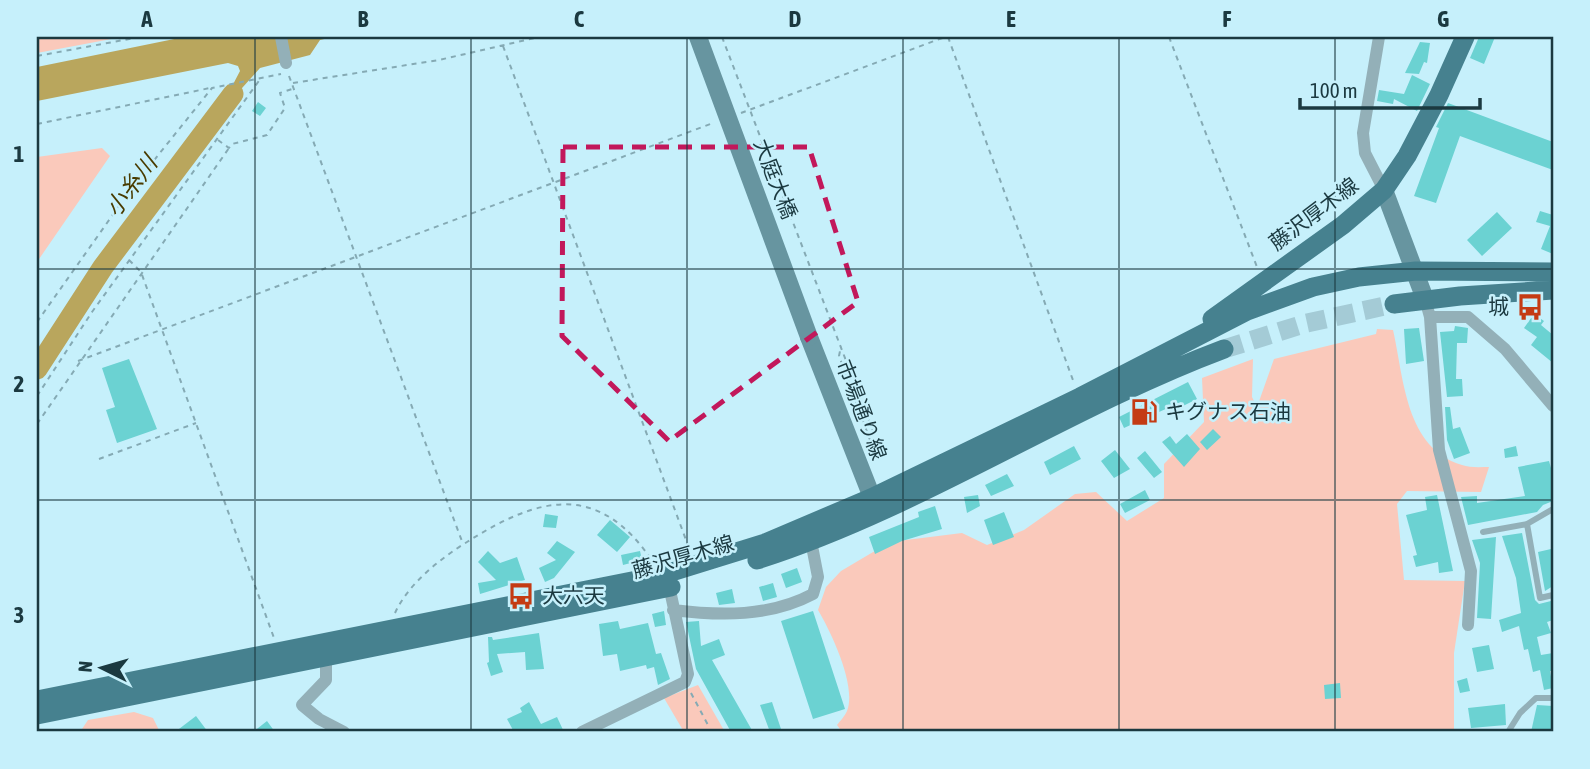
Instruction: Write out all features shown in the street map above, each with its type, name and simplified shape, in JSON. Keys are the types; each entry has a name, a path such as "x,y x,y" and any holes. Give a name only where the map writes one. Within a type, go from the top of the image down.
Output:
{"main road":[{"name":"藤沢厚木線","path":"1166,353 1343,225 1384,190 1413,144 1465,37"},
{"name":"藤沢厚木線","path":"37,715 326,657 666,579 811,541 1080,397 1247,311 1290,294 1359,277 1416,271 1553,272"},
{"path":"1416,271 1444,282 1553,289"},
{"path":"1394,304 1428,308 1553,289"},
{"name":"藤沢厚木線","path":"37,700 666,579 696,566 875,506 1136,384 1224,349"}],"street":[{"path":"281,37 287,68"},
{"name":"大庭大橋","path":"698,37 809,337"},
{"path":"1379,37 1363,132 1365,153 1384,190 1428,308 1439,450 1471,571 1468,625"},
{"path":"1428,308 1468,317 1505,349 1553,406"},
{"name":"市場通り線","path":"809,337 875,506"},
{"path":"673,610 731,613 767,611 796,604 813,594 818,577 811,541"},
{"path":"582,732 685,682 688,674 666,579"},
{"path":"326,657 326,680 302,705 319,719 344,732"}],"lane":[{"path":"1483,533 1527,524 1553,509"},
{"path":"1527,524 1540,598 1553,595"},
{"path":"1508,732 1520,713 1536,698 1553,698"}],"path":[{"path":"37,56 140,37"},
{"path":"292,83 439,60 539,37"},
{"path":"722,37 841,346 881,452 870,440 839,356 841,346"},
{"path":"738,114 946,37 1080,397"},
{"path":"1169,37 1262,281"},
{"path":"503,46 696,566"},
{"path":"37,124 261,78 287,68 463,544"},
{"path":"37,396 130,260 261,78"},
{"path":"37,322 131,189 212,88"},
{"path":"37,424 78,361 232,144 267,135 285,108 280,93 294,89"},
{"path":"78,361 714,122"},
{"path":"217,139 229,148"},
{"path":"130,260 141,272 279,652"},
{"path":"849,401 855,398"},
{"path":"99,459 196,423"},
{"path":"389,631 396,609 428,571 463,544 524,510 551,504 579,504 605,514 621,525 645,550 666,579"},
{"path":"685,682 708,724"}],"highlighted area":[{"path":"563,147 809,147 858,302 669,441 562,336"}],"shaded area":[{"path":"37,37 122,37 37,53"},
{"path":"184,37 333,37 320,40 310,55 260,68 216,117 240,71 238,66 228,63 37,101 37,67"},
{"path":"102,148 110,156 37,262 37,157"},
{"path":"1377,329 1393,330 1410,409 1429,443 1443,456 1462,465 1489,467 1481,492 1407,491 1397,504 1404,580 1465,581 1454,653 1454,732 842,732 837,725 847,711 849,688 836,645 818,610 826,587 841,571 890,542 962,533 987,545 1024,530 1075,494 1096,492 1127,521 1164,498 1164,464 1204,422 1202,378 1253,359 1252,397 1257,407 1274,359 1376,334"},
{"path":"698,685 725,732 684,732 664,698"},
{"path":"134,712 153,718 160,732 80,732 88,720"}],"building":[{"path":"1479,37 1495,37 1484,64 1470,58"},
{"path":"1420,42 1430,43 1427,63 1424,62 1419,74 1405,73"},
{"path":"1412,75 1430,84 1417,111 1394,99 1393,104 1377,101 1379,90 1404,94"},
{"path":"258,102 266,108 260,116 252,111"},
{"path":"1448,103 1553,142 1553,170 1460,136 1436,203 1414,196 1439,128 1436,127"},
{"path":"1540,211 1553,215 1553,254 1541,249 1550,226 1536,222"},
{"path":"1497,212 1512,228 1482,256 1467,240"},
{"path":"1534,314 1544,321 1541,325 1553,335 1553,363 1531,345 1537,337 1524,328"},
{"path":"1455,326 1468,328 1467,343 1457,343 1456,379 1462,379 1463,396 1447,397 1440,332 1454,331"},
{"path":"1419,328 1424,361 1406,364 1404,329"},
{"path":"129,359 157,429 117,443 106,410 115,407 102,368"},
{"path":"1188,382 1197,399 1183,406 1181,402 1124,428 1119,417"},
{"path":"1445,407 1450,407 1453,429 1460,427 1470,453 1454,459 1447,440"},
{"path":"1213,429 1221,437 1207,450 1200,442"},
{"path":"1187,434 1200,449 1184,467 1162,442 1170,436 1176,444"},
{"path":"1074,446 1081,459 1050,475 1044,462"},
{"path":"1516,446 1518,456 1505,458 1504,449"},
{"path":"1115,450 1130,469 1114,478 1101,461"},
{"path":"1145,451 1162,472 1154,478 1137,458"},
{"path":"1549,461 1553,475 1553,501 1543,505 1537,512 1468,525 1461,497 1477,496 1477,503 1525,496 1518,467"},
{"path":"1007,474 1014,486 991,496 985,485"},
{"path":"1145,490 1150,500 1125,513 1120,504"},
{"path":"978,495 980,506 967,513 964,497"},
{"path":"1437,495 1453,571 1439,573 1438,562 1416,567 1413,556 1417,555 1406,515 1427,510 1425,497"},
{"path":"935,506 942,529 902,541 875,554 869,537 919,517 918,512"},
{"path":"1004,512 1014,537 993,545 984,520"},
{"path":"545,514 558,516 556,528 543,527"},
{"path":"610,520 630,537 617,552 597,535"},
{"path":"1522,533 1535,600 1539,604 1551,601 1553,608 1553,620 1547,622 1551,633 1537,637 1541,655 1553,653 1553,671 1550,671 1553,688 1544,690 1540,670 1533,672 1528,649 1524,650 1519,626 1502,632 1499,620 1521,613 1516,578 1502,536"},
{"path":"1496,537 1491,619 1477,618 1480,563 1472,540"},
{"path":"557,541 575,552 554,578 545,582 539,568 556,560 547,553"},
{"path":"1551,549 1553,586 1545,591 1538,552"},
{"path":"488,551 500,563 517,557 525,580 480,594 478,583 496,580 478,562"},
{"path":"640,551 642,560 623,565 621,555"},
{"path":"797,568 802,582 786,588 781,574"},
{"path":"773,583 777,597 763,601 759,587"},
{"path":"732,589 735,603 719,605 716,593"},
{"path":"664,611 666,625 655,627 652,614"},
{"path":"813,611 845,709 813,719 781,621"},
{"path":"618,621 620,629 648,623 656,654 661,653 670,679 658,685 654,667 647,669 646,665 620,671 617,654 603,656 599,624"},
{"path":"699,621 701,646 719,639 725,655 712,660 753,732 731,732 696,669 686,622"},
{"path":"539,633 544,669 526,670 525,652 497,654 503,672 491,676 487,663 488,637 493,640"},
{"path":"1489,645 1494,669 1477,672 1472,648"},
{"path":"1467,678 1470,691 1460,693 1457,681"},
{"path":"1340,683 1341,698 1325,699 1324,685"},
{"path":"529,702 541,724 557,717 564,732 514,732 507,719 522,712 520,708"},
{"path":"772,702 782,732 770,732 760,705"},
{"path":"1505,704 1506,725 1471,728 1468,708"},
{"path":"1537,705 1553,706 1552,732 1531,732"},
{"path":"196,716 208,732 175,732"},
{"path":"267,721 275,732 253,732"}],"waterway":[{"name":"小糸川","path":"37,369 103,267 233,94"}],"tunnel":[{"path":"1224,349 1307,323 1394,304"}],"place":[{"name":"城","path":"1530,307"},
{"name":"キグナス石油","path":"1144,412"},
{"name":"大六天","path":"521,596"}]}
